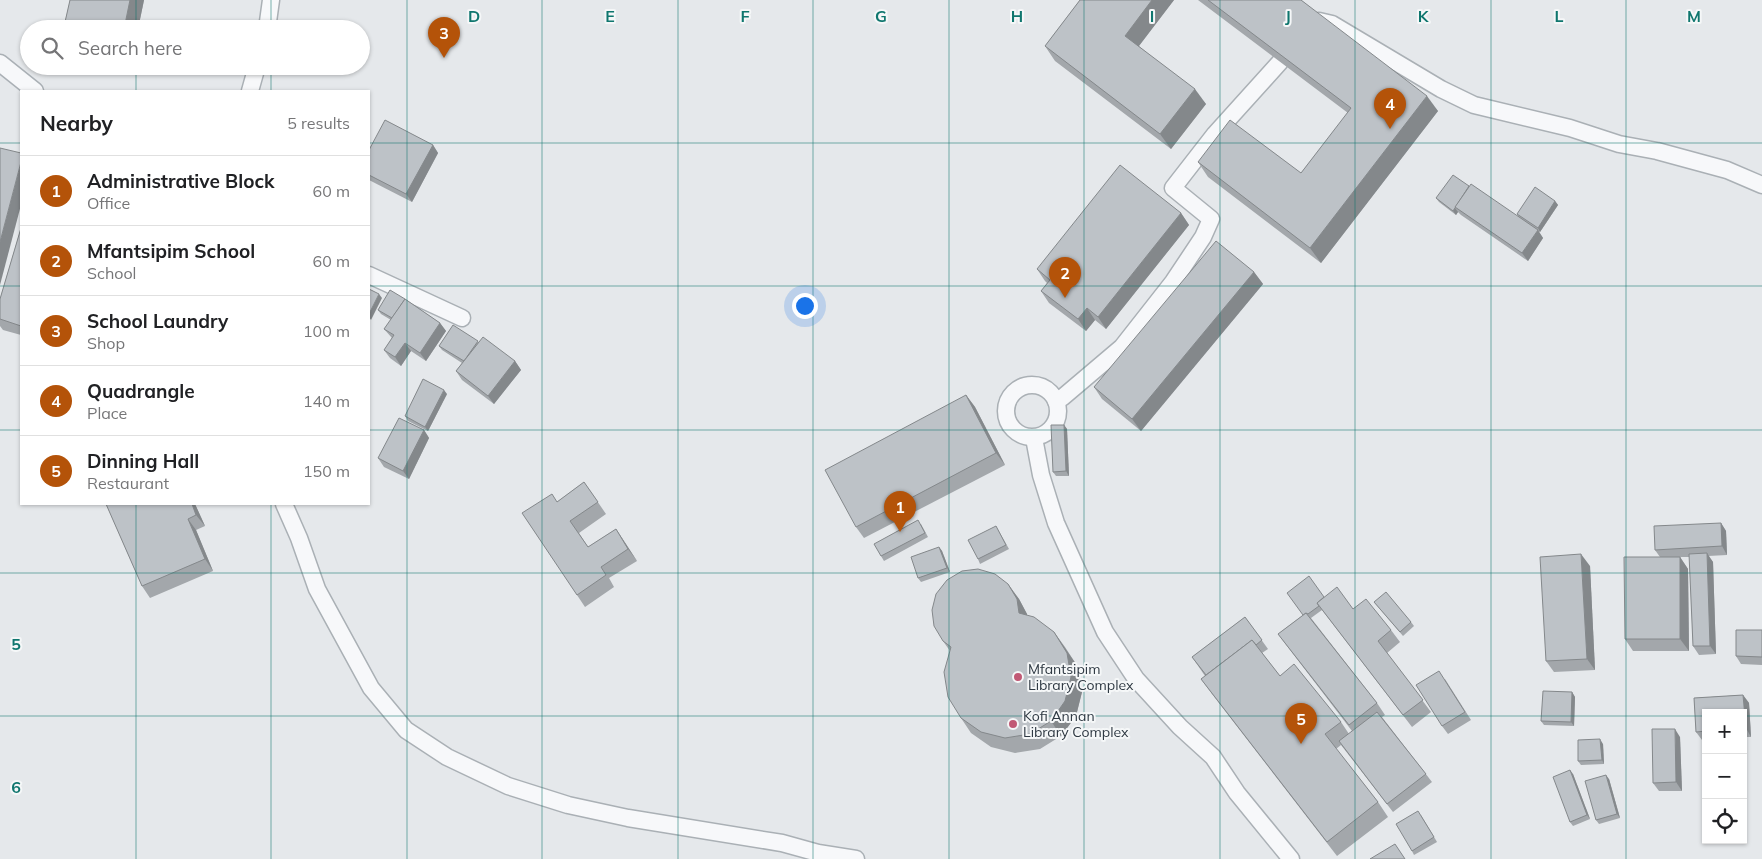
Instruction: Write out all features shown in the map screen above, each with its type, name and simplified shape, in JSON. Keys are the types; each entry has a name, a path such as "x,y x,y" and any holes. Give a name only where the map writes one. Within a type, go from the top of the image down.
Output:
{"lane":[{"path":"268,20 271,0"},
{"path":"1319,21 1332,24 1441,89 1474,104 1570,128 1619,144 1656,150 1728,170 1762,185"},
{"path":"1056,401 1122,347 1167,290 1203,237 1211,219 1173,188 1215,134 1280,62"},
{"path":"0,63 34,90"},
{"path":"250,90 254,75"},
{"path":"370,275 462,318"},
{"path":"1024,386 1037,386 1049,390 1056,401 1059,413 1055,425 1046,434 1034,438 1021,436 1011,428 1006,416 1007,403 1013,392 1024,386"},
{"path":"1034,438 1041,474 1056,523 1105,632 1136,679 1180,727 1213,756 1237,793 1292,859"},
{"path":"284,505 300,538 317,589 371,688 406,730 447,757 508,786 568,804 628,818 782,843 818,853 856,859"}],"building":[{"path":"70,0 130,0 126,20 65,20"},
{"path":"1080,0 1152,0 1125,36 1195,89 1160,134 1045,46"},
{"path":"1208,0 1301,0 1427,96 1310,248 1198,162 1230,120 1301,173 1351,108"},
{"path":"385,120 433,145 406,194 370,176 370,148"},
{"path":"0,148 20,153 20,166 0,242"},
{"path":"1120,165 1181,213 1098,317 1087,308 1078,319 1041,291 1050,280 1037,269"},
{"path":"1453,175 1469,186 1453,211 1436,198"},
{"path":"1471,184 1538,230 1522,253 1455,207"},
{"path":"1535,187 1555,201 1538,228 1517,214"},
{"path":"20,231 20,326 0,319 0,299"},
{"path":"1216,241 1254,272 1132,419 1094,387"},
{"path":"370,290 379,294 370,312"},
{"path":"390,290 405,299 392,318 378,310"},
{"path":"405,299 440,323 420,353 405,343 395,357 384,350 394,335 384,329"},
{"path":"453,325 478,341 464,361 439,346"},
{"path":"483,337 515,361 488,396 456,371"},
{"path":"423,379 444,390 425,427 405,416"},
{"path":"966,395 996,453 856,527 825,470"},
{"path":"399,418 424,430 403,471 378,458"},
{"path":"1051,425 1064,425 1066,471 1053,472"},
{"path":"584,482 598,502 570,521 588,547 616,529 628,549 601,567 606,575 577,595 522,513 552,494 557,502"},
{"path":"106,505 192,505 196,515 188,519 205,559 142,586"},
{"path":"918,520 925,533 881,556 874,544"},
{"path":"1721,523 1722,546 1655,550 1654,526"},
{"path":"996,526 1006,545 978,559 968,540"},
{"path":"939,547 947,568 918,578 911,557"},
{"path":"1707,553 1710,646 1693,646 1689,554"},
{"path":"1581,554 1587,659 1546,661 1540,557"},
{"path":"1624,557 1680,557 1680,639 1625,639"},
{"name":"Mfantsipim Library Complex","path":"978,569 995,574 1008,584 1017,599 1019,613 1034,617 1054,632 1067,653 1071,677 1065,701 1051,721 1030,734 1005,738 981,732 961,718 948,697 944,672 951,647 943,641 934,626 932,610 936,594 947,580 962,571"},
{"path":"1309,576 1324,597 1317,603 1319,606 1308,614 1303,615 1287,593"},
{"path":"1337,587 1353,609 1366,599 1391,630 1378,641 1423,700 1403,715 1317,603"},
{"path":"1386,592 1411,622 1400,632 1374,602"},
{"path":"1306,613 1377,703 1349,725 1278,634"},
{"path":"1245,617 1262,640 1256,645 1252,640 1206,675 1192,657"},
{"path":"1736,630 1762,630 1762,657 1736,656"},
{"path":"1252,640 1280,676 1294,664 1341,722 1325,734 1378,802 1327,842 1201,679"},
{"path":"1439,671 1465,712 1442,726 1416,685"},
{"path":"1543,691 1572,692 1571,722 1541,721"},
{"path":"1743,695 1744,709 1702,709 1702,731 1696,732 1694,698"},
{"path":"1377,712 1426,774 1387,804 1339,741"},
{"path":"1652,729 1675,729 1676,782 1653,783"},
{"path":"1600,739 1602,760 1578,761 1578,740"},
{"path":"1570,770 1587,815 1570,822 1553,777"},
{"path":"1606,775 1617,814 1596,820 1585,781"},
{"path":"1418,811 1434,837 1412,851 1396,824"},
{"path":"1395,844 1405,859 1370,859"}],"place":[{"name":"School Laundry","path":"444,58"},
{"name":"Quadrangle","path":"1390,129"},
{"name":"Mfantsipim School","path":"1065,298"},
{"name":"Administrative Block","path":"900,532"},
{"name":"Mfantsipim Library Complex","path":"1018,677"},
{"name":"Kofi Annan Library Complex","path":"1013,724"},
{"name":"Dinning Hall","path":"1301,744"}]}
